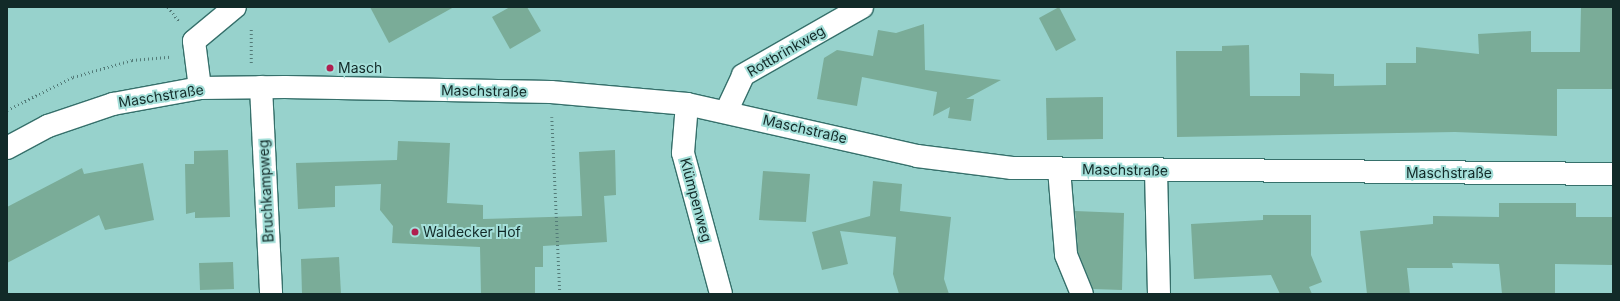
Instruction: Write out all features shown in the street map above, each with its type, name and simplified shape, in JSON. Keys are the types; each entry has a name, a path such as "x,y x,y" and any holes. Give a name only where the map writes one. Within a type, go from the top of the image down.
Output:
{"street":[{"path":"200,88 194,40 235,7"},
{"name":"Rottbrinkweg","path":"727,110 743,75 862,7"},
{"name":"Maschstraße","path":"7,148 48,126 113,104 200,88 256,87 551,92 687,104 727,110 917,156 1059,169 1613,174"},
{"name":"Bruchkampweg","path":"256,87 270,294"},
{"name":"Klümpenweg","path":"687,104 683,153 721,294"},
{"path":"1059,169 1066,255 1082,294"},
{"path":"1156,171 1159,294"}],"path":[{"path":"251,22 256,87"},
{"path":"7,110 73,77 132,60 179,56"},
{"path":"551,92 560,294"}],"building":[{"path":"370,7 454,7 389,43"},
{"path":"510,7 527,7 541,31 510,49 492,17"},
{"path":"1059,7 1076,40 1056,51 1039,18"},
{"path":"1581,7 1613,7 1613,89 1557,89 1557,136 1455,132 1177,137 1176,51 1222,51 1222,46 1249,45 1250,96 1300,96 1300,73 1334,74 1334,86 1386,85 1386,63 1416,63 1416,47 1479,54 1478,34 1531,31 1531,52 1580,52"},
{"path":"924,24 925,70 1001,80 966,99 974,99 971,121 948,118 950,107 933,116 937,92 862,77 857,106 817,99 824,58 837,50 873,56 878,30 896,33"},
{"path":"1103,97 1103,139 1047,140 1046,98"},
{"path":"398,141 450,143 447,203 483,205 483,219 582,216 579,152 615,150 616,195 604,196 607,242 543,246 543,267 535,267 535,294 481,294 480,247 392,243 393,226 380,210 381,184 335,186 335,207 298,209 296,163 397,160"},
{"path":"228,150 230,217 195,218 195,212 186,214 185,164 194,164 194,151"},
{"path":"143,163 154,220 105,230 99,215 7,263 7,207 82,168 84,174"},
{"path":"763,171 810,174 806,222 759,220"},
{"path":"873,181 902,184 900,211 951,217 944,279 949,294 899,294 893,274 896,237 840,231 848,264 822,270 812,232 870,216"},
{"path":"1499,203 1576,203 1576,217 1613,217 1613,265 1555,264 1555,294 1502,294 1499,264 1452,263 1453,268 1407,268 1410,294 1367,294 1360,231 1433,224 1433,216 1499,217"},
{"path":"1075,211 1124,213 1122,290 1093,289 1078,252"},
{"path":"1263,215 1311,215 1311,255 1322,282 1309,287 1312,294 1280,294 1271,275 1194,279 1191,224 1263,220"},
{"path":"339,257 341,294 302,294 301,259"},
{"path":"233,262 234,289 200,290 199,263"}],"place":[{"name":"Masch","path":"330,68"},
{"name":"Waldecker Hof","path":"415,232"}]}
